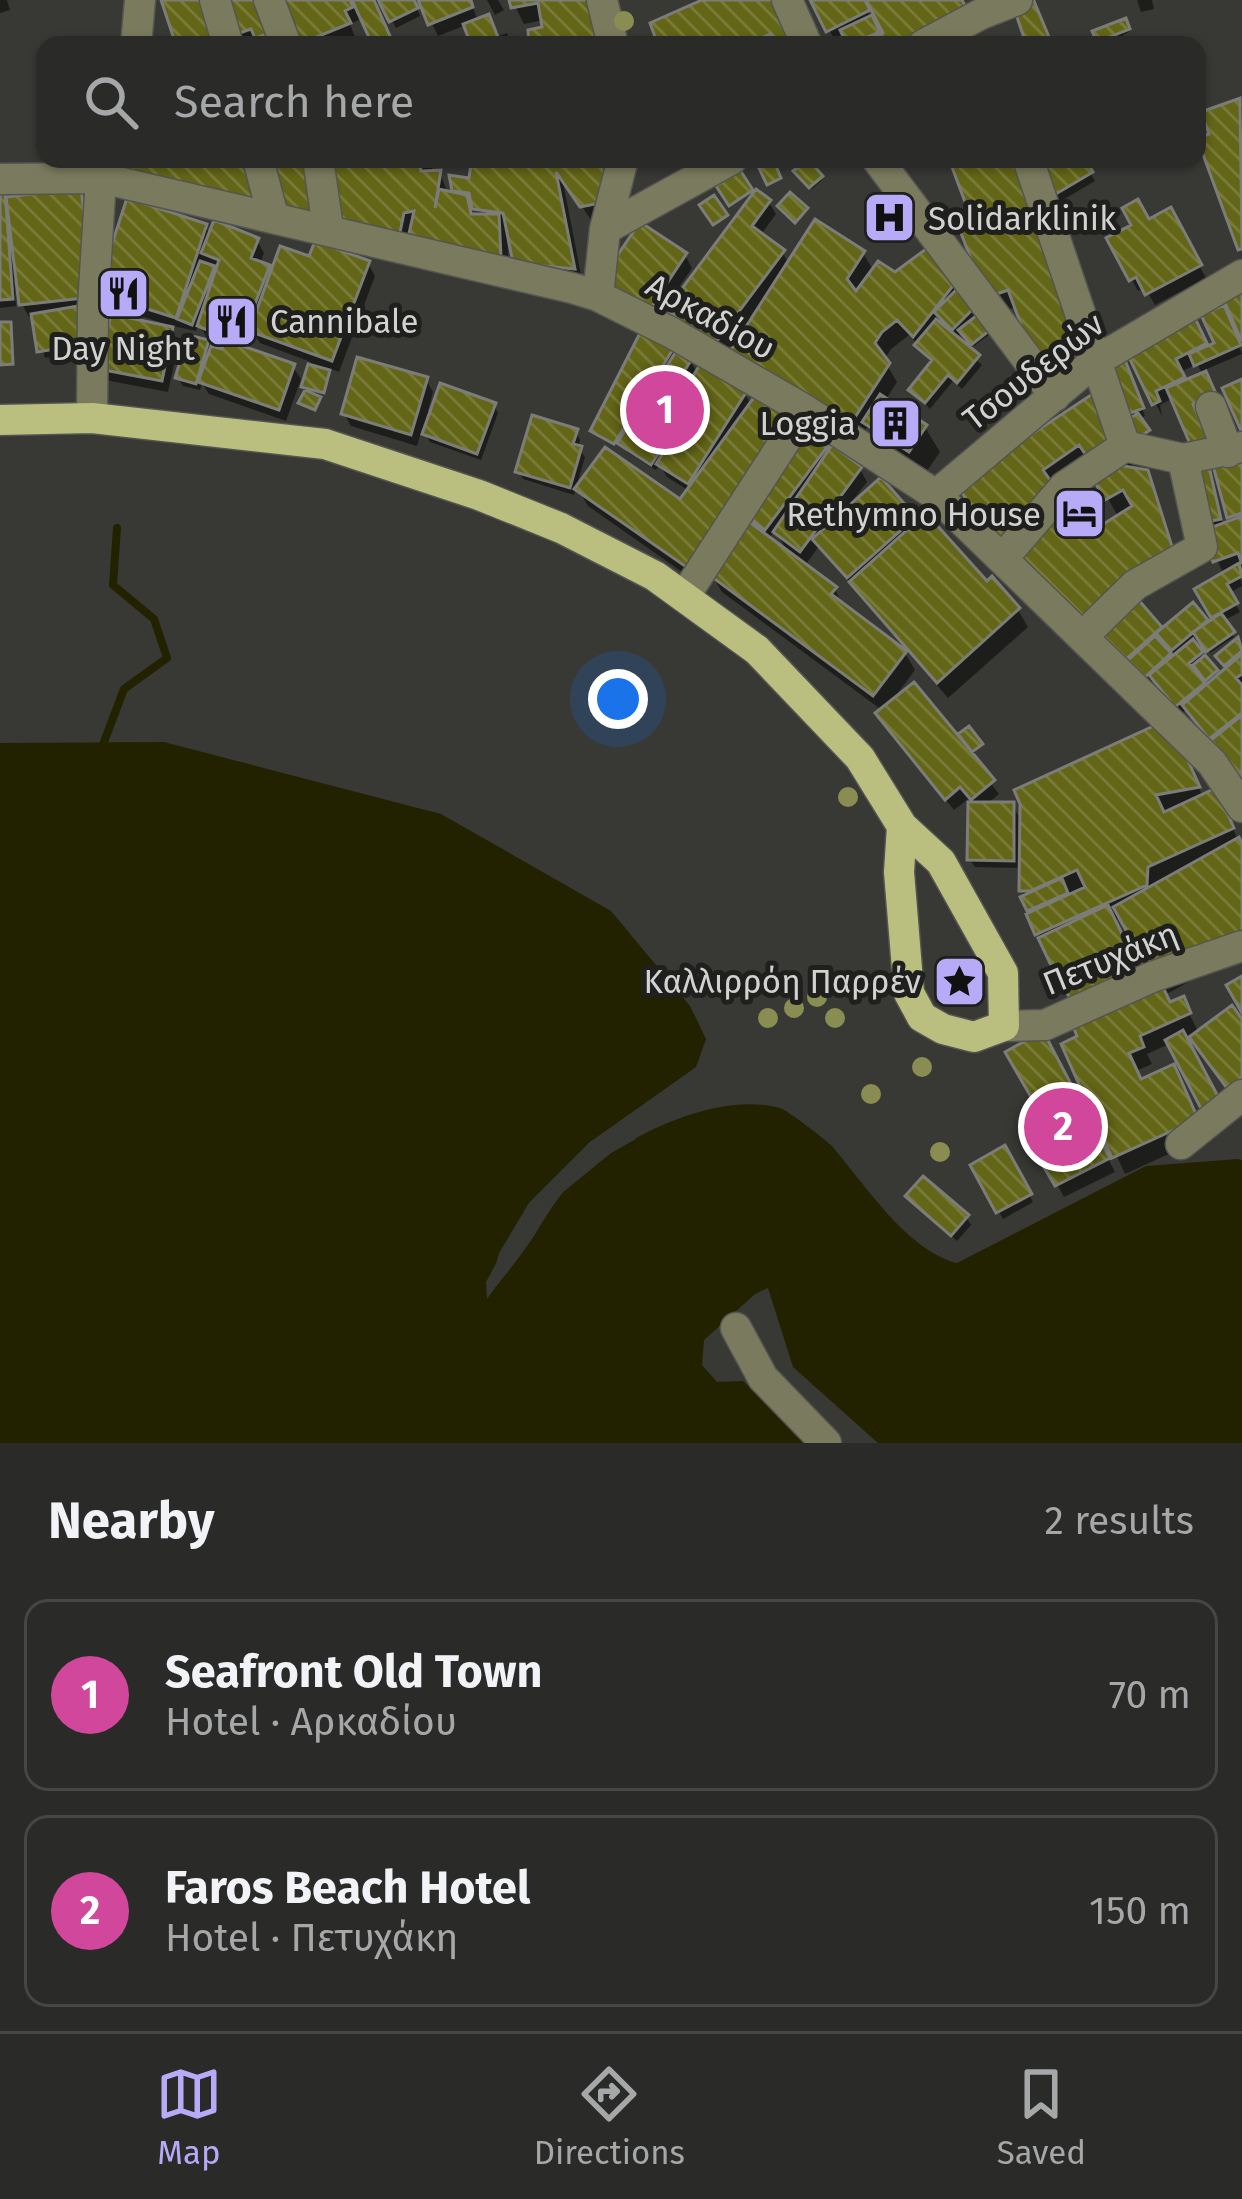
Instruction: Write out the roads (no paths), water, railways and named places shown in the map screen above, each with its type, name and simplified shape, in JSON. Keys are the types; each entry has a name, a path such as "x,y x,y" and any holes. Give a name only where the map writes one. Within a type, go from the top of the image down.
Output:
{"main road":[{"path":"0,420 92,418 325,444 561,528 655,576 757,650 860,758 902,826 941,862 1003,973 1004,1026 974,1037 943,1029 922,1017 909,993 899,872 902,826"}],"street":[{"path":"137,36 140,0"},
{"path":"215,0 226,36"},
{"path":"269,0 283,36"},
{"path":"602,0 611,36"},
{"path":"787,0 802,36"},
{"path":"936,36 977,7 1017,0"},
{"path":"977,7 988,36"},
{"path":"260,168 273,216"},
{"path":"319,168 328,228"},
{"path":"598,296 605,229 621,168"},
{"path":"605,229 716,168"},
{"path":"884,168 1055,396"},
{"path":"1031,168 1125,446"},
{"path":"92,418 93,306 104,169"},
{"name":"Αρκαδίου","path":"0,179 104,169 598,296 672,333 805,410 936,495 1212,763 1242,807"},
{"name":"Τσουδερών","path":"936,495 1094,362 1242,274"},
{"path":"1003,558 1064,487 1125,446 1184,459 1235,450 1211,406"},
{"path":"684,597 805,410"},
{"path":"1082,638 1135,585 1202,548 1184,459"},
{"name":"Πετυχάκη","path":"1004,1026 1045,1024 1152,977 1242,946"},
{"path":"1180,1144 1242,1095"},
{"path":"736,1328 763,1378 826,1443"}],"waterway":[{"path":"104,742 124,689 167,658 154,619 113,585 117,528"}],"place":[{"name":"Solidarklinik","path":"889,218"},
{"name":"Day Night","path":"123,294"},
{"name":"Cannibale","path":"231,321"},
{"name":"Seafront Old Town","path":"665,410"},
{"name":"Loggia","path":"895,423"},
{"name":"Rethymno House","path":"1080,514"},
{"name":"Καλλιρρόη Παρρέν","path":"960,981"},
{"name":"Faros Beach Hotel","path":"1063,1127"}]}
